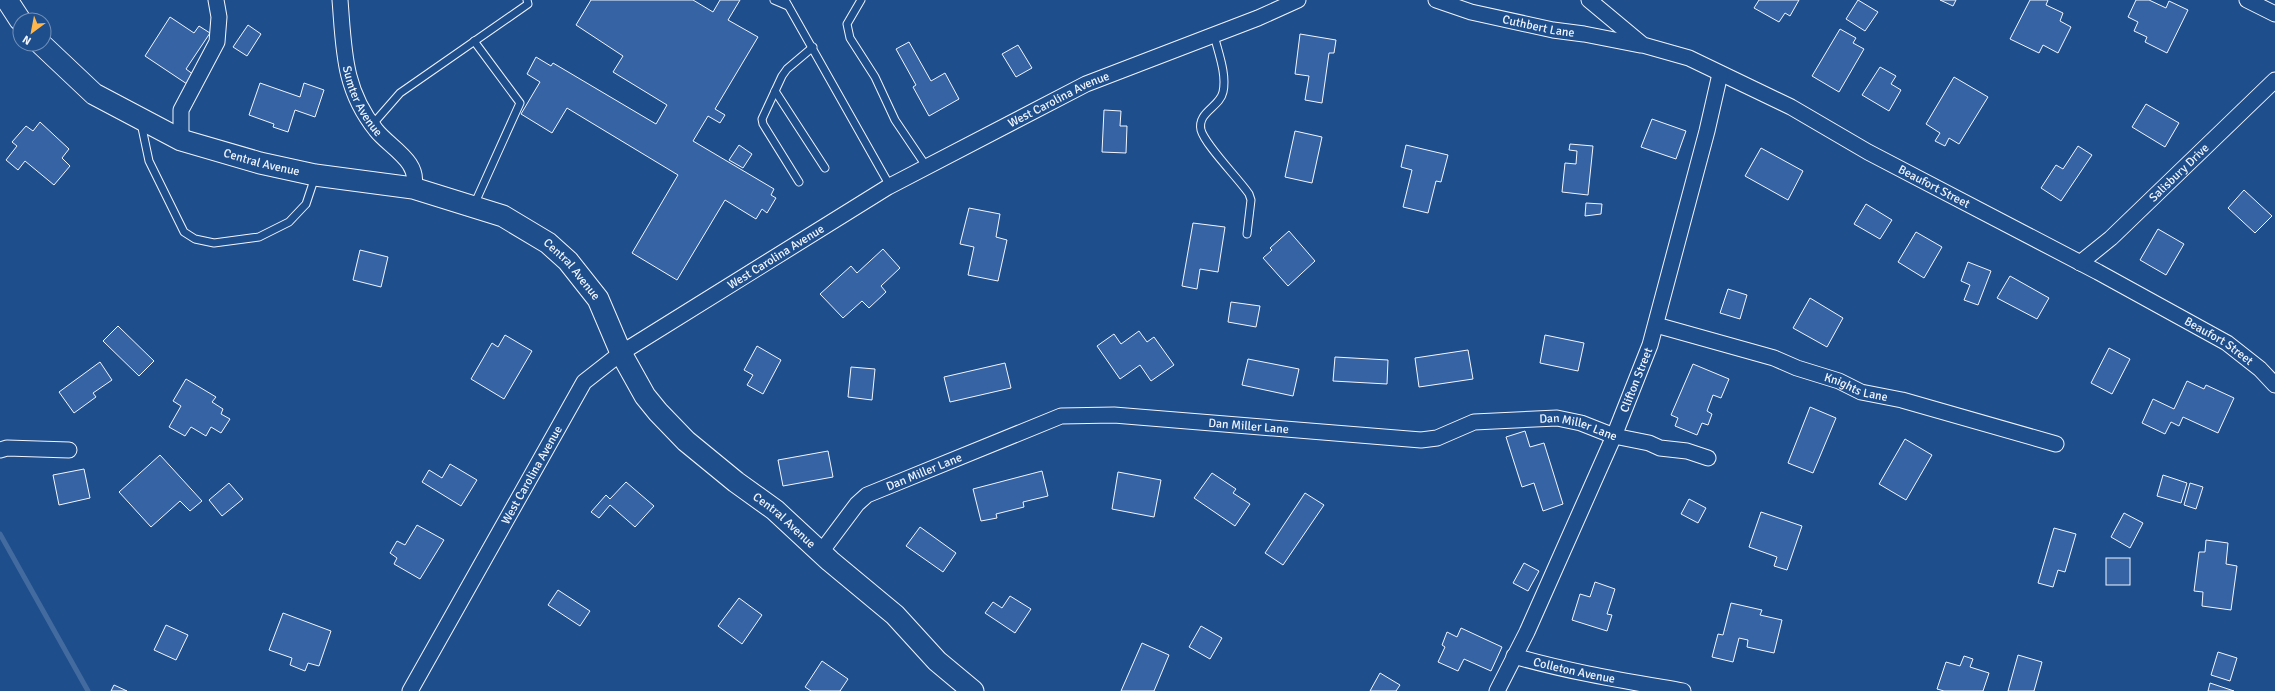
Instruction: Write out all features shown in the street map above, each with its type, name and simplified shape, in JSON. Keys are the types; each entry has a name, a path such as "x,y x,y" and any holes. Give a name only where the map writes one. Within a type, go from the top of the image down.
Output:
{"street":[{"path":"0,4 8,0 15,12"},
{"path":"181,140 181,110 217,42 219,17 216,0"},
{"name":"Sumter Avenue","path":"340,0 348,79 357,99 372,125 413,169 415,181 413,188"},
{"name":"West Carolina Avenue","path":"410,691 584,382 621,353 890,186 926,166 1086,84 1258,18 1298,0"},
{"name":"Cuthbert Lane","path":"1436,0 1472,12 1553,30 1643,45"},
{"name":"Beaufort Street","path":"1589,0 1643,45 1689,58 1791,107 1875,155 2227,342 2275,385"},
{"path":"2247,0 2275,14"},
{"name":"Central Avenue","path":"49,52 94,94 140,120 181,140 260,163 315,175 413,188 503,216 526,228 568,261 598,299 621,353 645,396 658,412 686,441 736,482 775,510 821,552 895,615 938,661 973,691"},
{"name":"Clifton Street","path":"1497,691 1527,632 1614,436 1656,325 1707,131 1720,74"},
{"name":"Salisbury Drive","path":"2080,263 2111,238 2275,80"},
{"name":"Knights Lane","path":"1656,325 1774,358 1797,368 1839,381 1861,392 1902,400 2056,444"},
{"name":"Dan Miller Lane","path":"821,552 857,504 867,495 1061,416 1114,415 1421,440 1437,438 1474,422 1557,418 1581,423 1614,436 1649,443 1660,448 1687,451 1708,458"},
{"path":"0,450 7,448 69,450"},
{"name":"Colleton Avenue","path":"1514,656 1545,665 1632,683 1683,691"}],"lane":[{"path":"372,125 400,93 527,2 534,0"},
{"path":"774,0 787,3 890,186"},
{"path":"861,0 847,24 850,38 875,77 895,120 926,166"},
{"path":"1214,35 1223,75 1223,91 1220,99 1203,118 1201,128 1202,133 1214,151 1249,194 1251,200 1247,234"},
{"path":"473,207 520,103 474,41"},
{"path":"799,182 763,124 762,119 775,91 788,69 813,47"},
{"path":"775,91 825,168"},
{"path":"140,120 149,160 184,232 195,239 214,243 259,237 289,222 306,204 315,175"}],"building":[{"path":"591,0 693,0 713,12 720,0 740,0 728,20 758,37 715,109 725,115 720,123 708,116 693,141 774,189 771,195 776,198 767,213 762,209 756,219 725,200 677,280 632,253 678,175 567,108 552,133 521,114 540,82 527,74 536,57 551,66 553,63 656,124 667,105 613,72 623,56 576,25"},
{"path":"1759,0 1799,0 1790,16 1785,13 1779,22 1754,8"},
{"path":"1858,0 1878,12 1865,31 1846,19"},
{"path":"1940,0 1956,0 1953,6"},
{"path":"2030,0 2048,0 2046,5 2063,13 2060,21 2071,27 2058,53 2043,45 2039,53 2010,39"},
{"path":"2136,0 2149,0 2166,8 2169,1 2188,10 2167,53 2145,42 2147,37 2134,31 2138,22 2128,17"},
{"path":"170,17 194,33 199,26 210,33 186,69 194,75 187,84 145,56"},
{"path":"248,25 261,34 247,56 233,47"},
{"path":"1840,29 1856,38 1853,43 1864,49 1839,92 1812,76"},
{"path":"1300,34 1336,40 1334,53 1329,53 1322,103 1305,100 1309,76 1295,74"},
{"path":"909,42 931,81 945,73 959,99 929,116 913,87 916,85 896,49"},
{"path":"1018,45 1032,68 1016,77 1002,54"},
{"path":"1880,67 1896,76 1891,84 1901,90 1889,111 1862,95"},
{"path":"1954,77 1988,97 1959,144 1949,138 1945,146 1935,141 1940,133 1926,124"},
{"path":"260,83 300,97 304,83 324,90 315,117 295,110 288,132 273,127 274,124 249,115"},
{"path":"2146,104 2179,123 2165,147 2132,127"},
{"path":"1104,110 1121,111 1120,126 1127,126 1126,153 1102,152"},
{"path":"1652,119 1686,131 1676,159 1641,147"},
{"path":"40,122 69,149 62,158 70,166 54,185 25,161 18,170 6,160 17,146 12,142 26,126 33,131"},
{"path":"1295,131 1322,137 1312,183 1285,177"},
{"path":"1570,144 1593,146 1588,195 1562,192 1565,163 1576,164 1577,151 1569,150"},
{"path":"739,145 752,154 743,168 729,160"},
{"path":"1406,145 1448,155 1441,182 1436,181 1428,213 1403,207 1412,170 1401,167"},
{"path":"2078,146 2092,155 2061,201 2041,188 2056,165 2063,169"},
{"path":"1761,148 1803,171 1788,200 1745,176"},
{"path":"2244,190 2272,216 2255,233 2228,208"},
{"path":"1586,203 1602,204 1601,214 1585,216"},
{"path":"1866,204 1892,220 1880,239 1854,224"},
{"path":"969,208 1000,214 996,237 1007,240 998,281 968,275 974,247 960,244"},
{"path":"1193,223 1225,227 1218,272 1200,269 1197,289 1182,286"},
{"path":"2158,229 2184,244 2166,275 2140,260"},
{"path":"1289,231 1315,261 1288,286 1263,258 1272,250 1270,248"},
{"path":"1916,232 1942,247 1924,278 1898,262"},
{"path":"883,249 900,268 881,286 886,292 869,308 862,301 843,318 820,294 851,266 857,273"},
{"path":"360,250 388,257 381,287 353,280"},
{"path":"1968,262 1991,271 1978,305 1964,300 1970,285 1961,281"},
{"path":"2010,276 2049,298 2037,319 1997,298"},
{"path":"1728,289 1747,295 1740,319 1720,313"},
{"path":"1810,298 1843,318 1827,347 1793,328"},
{"path":"1231,302 1260,306 1256,327 1228,322"},
{"path":"118,326 154,361 139,376 103,341"},
{"path":"1139,331 1147,342 1154,337 1174,365 1151,381 1140,365 1120,379 1097,346 1114,334 1121,344"},
{"path":"505,335 532,351 504,399 471,379 492,343 498,347"},
{"path":"1545,335 1584,343 1578,371 1540,363"},
{"path":"757,346 781,360 763,394 747,385 753,375 744,370"},
{"path":"2109,348 2130,359 2112,394 2091,383"},
{"path":"1468,350 1473,379 1419,387 1415,358"},
{"path":"1335,357 1388,360 1387,384 1333,381"},
{"path":"1248,359 1299,369 1293,396 1242,385"},
{"path":"100,362 112,380 93,393 96,397 74,413 59,392"},
{"path":"1005,363 1011,388 950,402 944,377"},
{"path":"1693,364 1729,379 1721,398 1713,395 1707,411 1712,414 1708,425 1702,423 1697,435 1675,426 1678,418 1671,415"},
{"path":"851,367 875,369 872,400 848,397"},
{"path":"186,379 216,397 212,402 223,409 221,414 230,419 221,433 211,427 206,436 191,427 185,436 169,427 181,406 173,401"},
{"path":"2187,381 2204,389 2206,385 2234,398 2218,433 2183,417 2179,426 2171,422 2165,434 2142,423 2153,399 2174,409"},
{"path":"1810,407 1836,418 1813,473 1788,463"},
{"path":"1525,431 1530,447 1544,443 1563,504 1543,511 1534,483 1522,487 1506,437"},
{"path":"1905,439 1932,455 1906,500 1879,484"},
{"path":"828,451 833,477 783,486 778,460"},
{"path":"160,455 202,501 190,511 180,501 151,527 119,492"},
{"path":"450,464 477,480 461,506 422,482 429,470 442,478"},
{"path":"84,469 90,498 59,505 53,475"},
{"path":"1042,471 1048,496 1023,502 1024,507 996,514 997,518 981,521 973,489"},
{"path":"1118,472 1161,480 1154,517 1112,509"},
{"path":"1212,473 1236,489 1233,493 1250,504 1235,526 1194,498"},
{"path":"2163,475 2187,483 2181,503 2157,496"},
{"path":"626,482 654,506 635,527 610,505 599,518 591,512 606,495 610,499"},
{"path":"229,483 243,499 222,516 209,500"},
{"path":"2190,483 2203,487 2196,509 2184,505"},
{"path":"1305,493 1324,505 1283,565 1265,553"},
{"path":"1689,499 1706,508 1698,523 1681,514"},
{"path":"1761,512 1802,526 1787,570 1774,566 1777,557 1749,547"},
{"path":"2124,513 2143,523 2130,548 2111,537"},
{"path":"417,525 444,540 420,579 394,564 397,558 390,553 397,541 405,545"},
{"path":"920,527 956,553 943,572 906,546"},
{"path":"2054,528 2076,534 2065,572 2058,570 2053,587 2038,583"},
{"path":"2206,540 2228,543 2226,564 2237,566 2231,610 2202,606 2203,592 2194,591 2199,552 2205,552"},
{"path":"2106,558 2130,558 2130,585 2106,585"},
{"path":"1524,563 1539,571 1528,591 1513,583"},
{"path":"1595,582 1615,589 1607,614 1612,615 1607,631 1572,620 1580,594 1590,597"},
{"path":"558,590 590,611 580,626 548,605"},
{"path":"1010,596 1031,609 1015,633 985,613 993,602 1002,608"},
{"path":"739,598 762,615 742,644 718,626"},
{"path":"1731,603 1762,610 1760,615 1782,620 1774,653 1747,647 1748,640 1739,638 1733,662 1712,657 1718,634 1723,635"},
{"path":"283,613 331,631 319,666 308,663 305,671 290,665 292,658 269,650"},
{"path":"166,625 188,635 176,660 154,650"},
{"path":"1201,626 1222,638 1210,659 1189,647"},
{"path":"1461,628 1502,647 1491,671 1464,659 1458,671 1438,662 1445,647 1442,645 1447,632 1457,637"},
{"path":"1142,643 1169,655 1154,691 1121,691"},
{"path":"2218,652 2237,658 2230,681 2211,675"},
{"path":"2018,655 2042,662 2034,691 2008,691"},
{"path":"1964,656 1973,659 1970,667 1989,673 1983,691 1944,691 1937,689 1946,662 1960,666"},
{"path":"822,661 848,679 840,691 811,691 805,687"},
{"path":"1380,673 1400,685 1396,691 1370,691"},
{"path":"2210,683 2234,691 2208,691"},
{"path":"114,685 127,691 111,691"}],"waterway":[{"path":"0,534 88,691"}]}
